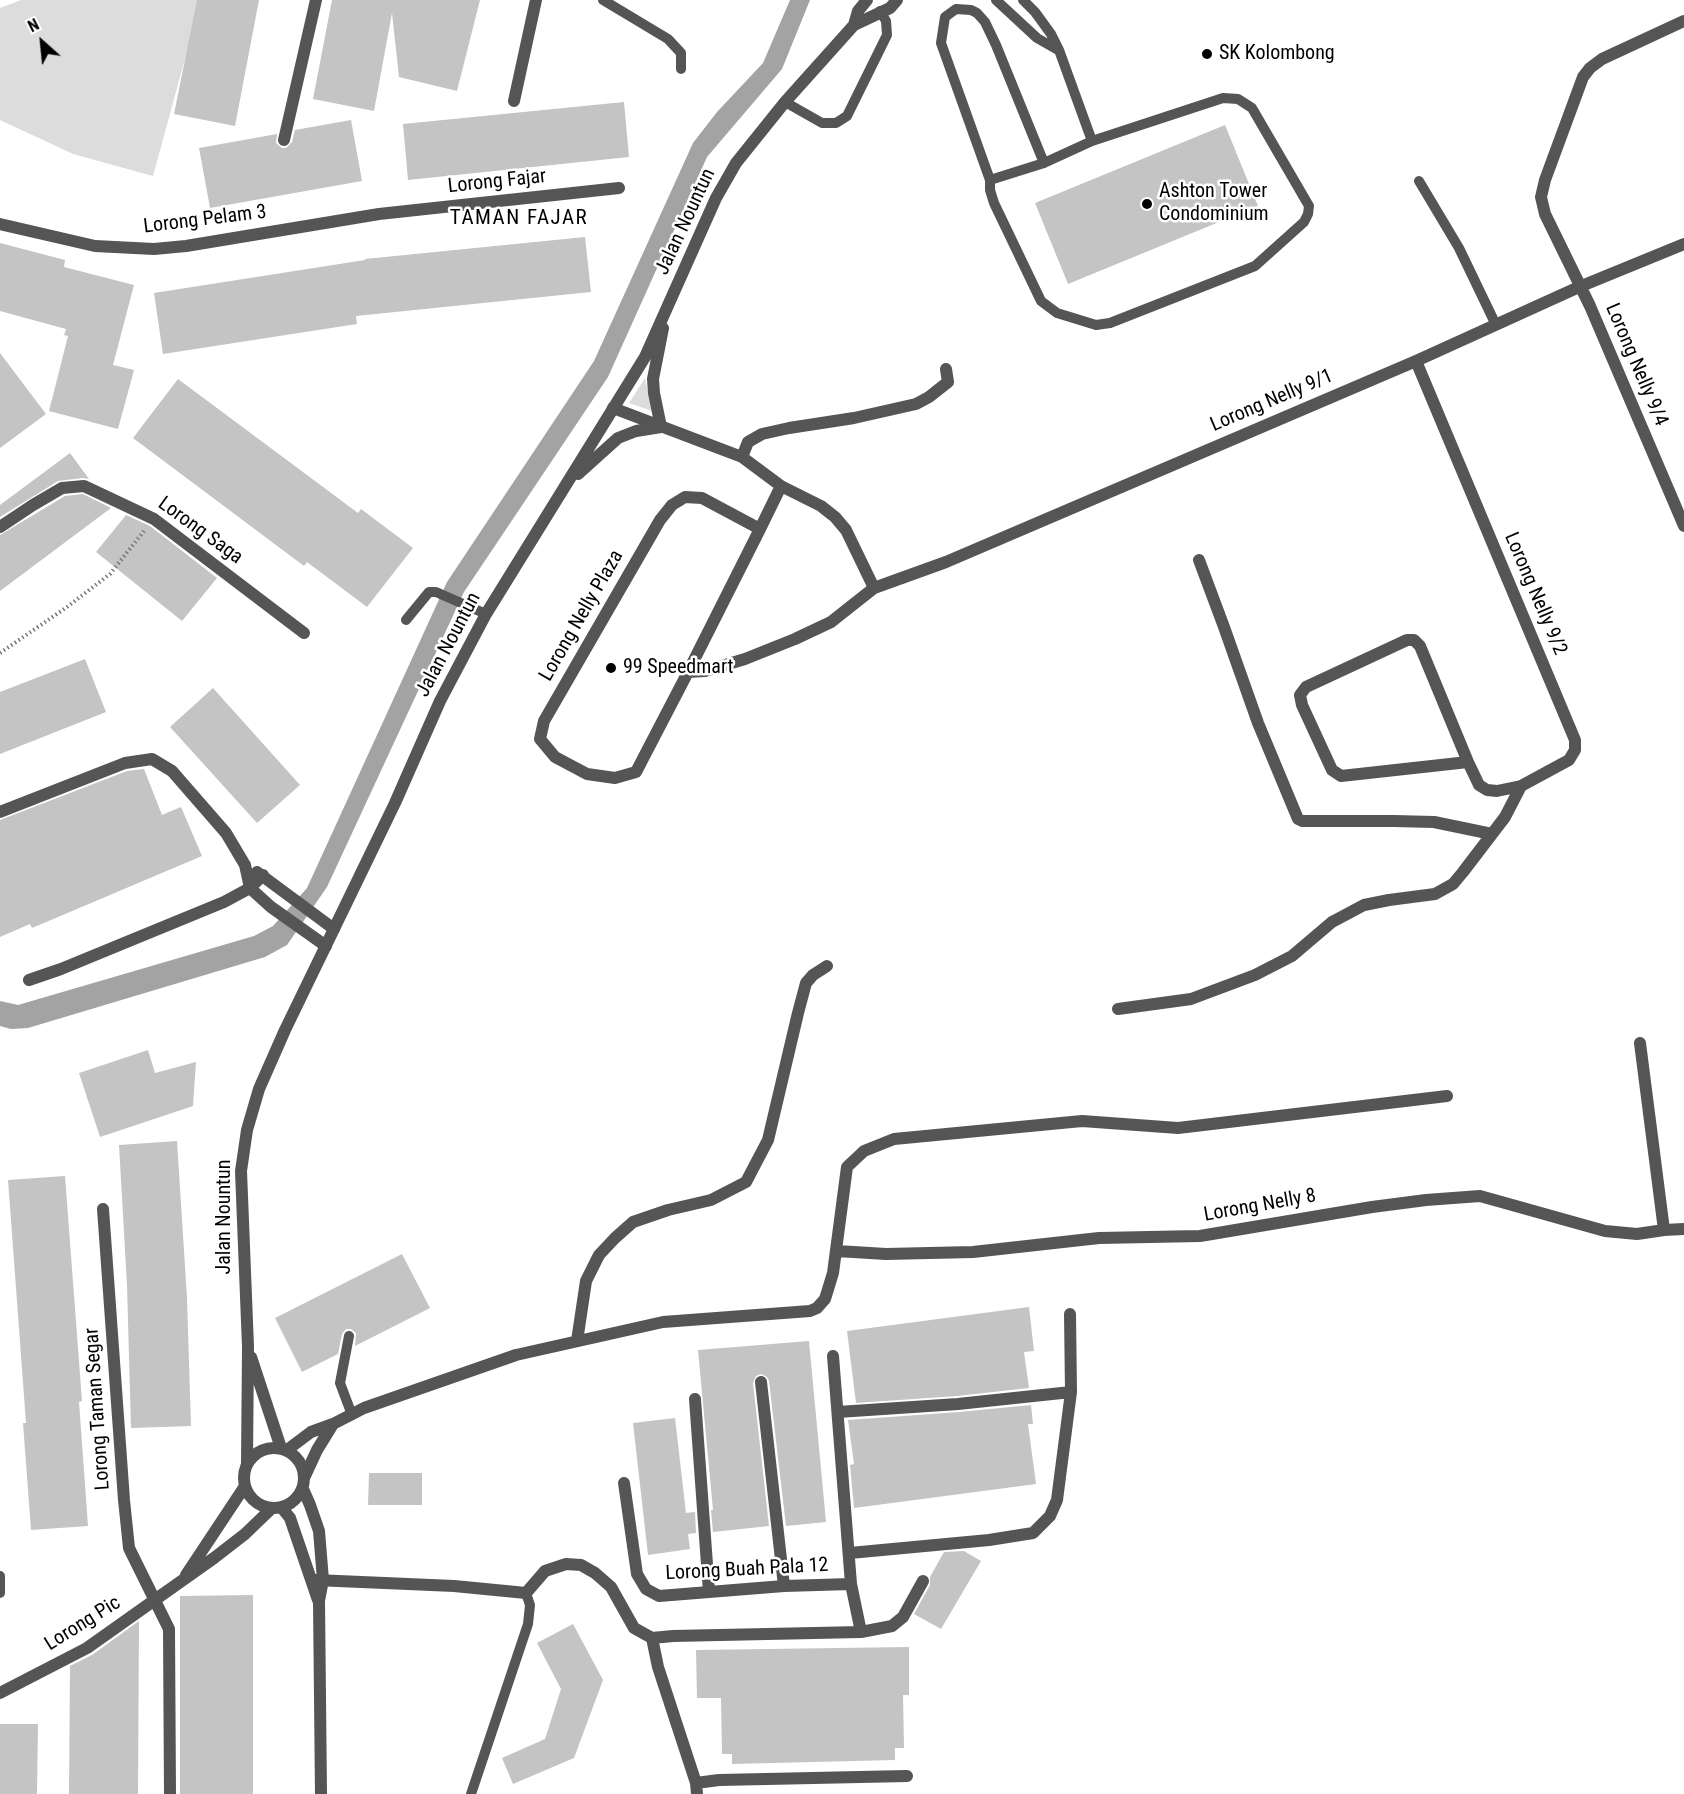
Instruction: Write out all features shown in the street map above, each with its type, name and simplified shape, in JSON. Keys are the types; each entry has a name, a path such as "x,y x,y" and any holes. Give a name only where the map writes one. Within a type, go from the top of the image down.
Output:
{"street":[{"path":"284,140 316,0"},
{"path":"514,101 536,0"},
{"name":"Jalan Nountun","path":"854,25 858,11 867,0"},
{"name":"Jalan Nountun","path":"245,1486 243,1478 247,1463 248,1347 242,1171 247,1130 259,1089 440,701 486,614 645,357 716,198 736,163 784,102 854,25 881,6 890,8 897,0"},
{"name":"Lorong Nelly 9/4","path":"1684,21 1602,59 1590,68 1583,78 1545,180 1541,197 1545,214 1590,306 1684,526"},
{"name":"Lorong Fajar","path":"379,214 619,188"},
{"name":"Lorong Pelam 3","path":"0,225 95,246 154,249 186,246 379,214"},
{"name":"Lorong Nelly 9/1","path":"688,672 705,671 745,659 795,639 831,622 874,588 946,561 1416,361 1579,287 1684,244"},
{"path":"661,427 653,379 667,310"},
{"name":"Lorong Nelly 9/2","path":"1416,361 1575,740 1575,750 1569,760 1521,786 1497,791 1487,790 1479,785 1468,762"},
{"path":"742,457 748,442 762,434 854,418 916,404 948,382 946,369"},
{"path":"613,408 742,457 781,486 821,506 836,517 846,530 874,588"},
{"path":"568,483 618,438 636,431 661,427"},
{"name":"Lorong Saga","path":"0,527 62,488 84,486 154,519 304,633"},
{"path":"688,672 781,486"},
{"name":"Lorong Nelly Plaza","path":"688,672 636,772 615,777 587,774 555,757 540,739 544,721 660,520 672,505 685,497 702,498 760,530"},
{"path":"1199,561 1258,723 1298,819 1302,821 1434,822 1492,834"},
{"path":"1407,640 1414,640 1420,646 1468,762 1341,776 1332,770 1302,705 1300,695 1305,687 1407,640"},
{"path":"0,812 125,763 152,759 172,771 226,833 245,865 250,888 326,946"},
{"path":"1118,1009 1191,999 1255,975 1292,956 1332,922 1364,905 1435,894 1453,884 1505,817 1521,786"},
{"path":"245,865 263,875 334,929"},
{"path":"29,980 99,954 224,902 250,888 263,875"},
{"path":"578,1341 586,1281 599,1255 615,1238 633,1222 668,1210 711,1200 746,1182 768,1140 806,982 827,966"},
{"path":"1640,1043 1664,1230"},
{"path":"247,1463 262,1450 284,1449 311,1432 364,1408 516,1355 663,1322 810,1311 817,1308 825,1299 833,1273 847,1167 864,1151 894,1139 1082,1121 1178,1128 1447,1096"},
{"name":"Lorong Nelly 8","path":"837,1251 886,1254 973,1252 1099,1238 1200,1236 1372,1207 1480,1196 1605,1231 1637,1234 1684,1229"},
{"name":"Lorong Taman Segar","path":"104,1209 129,1548 169,1629 170,1794"},
{"path":"850,1553 989,1540 1033,1533 1050,1516 1057,1500 1071,1392 1070,1314"},
{"name":"Jalan Nountun","path":"248,1347 284,1449 294,1454 300,1461 304,1483 319,1531 317,1580"},
{"path":"833,1356 851,1584 861,1632"},
{"path":"761,1382 784,1586"},
{"path":"837,1412 958,1404 1071,1392"},
{"path":"695,1399 709,1592"},
{"path":"245,1486 248,1495 263,1507 277,1508 291,1504 298,1497 317,1450 333,1424"},
{"name":"Lorong Buah Pala 12","path":"624,1483 637,1574 646,1588 659,1596 784,1586 851,1584"},
{"name":"Lorong Pic","path":"182,1581 245,1486"},
{"path":"277,1508 290,1518 317,1580 321,1794"},
{"name":"Lorong Pic","path":"0,1693 87,1648 182,1581 277,1508"},
{"path":"317,1580 454,1586 525,1593 545,1571 566,1564 581,1565 595,1572 611,1587 634,1629 652,1638 861,1632 892,1626 903,1617 923,1581"},
{"path":"652,1638 658,1667 696,1788 719,1779 907,1776"}],"lane":[{"path":"603,0 668,39 681,53 681,69"},
{"path":"996,0 1037,38 1059,50"},
{"path":"1023,0 1051,34 1059,50 1092,141"},
{"path":"784,102 822,123 836,123 847,116 887,35 886,21 881,6"},
{"path":"990,180 1044,163 1092,141 1222,98 1238,99 1252,108 1309,206 1308,214 1304,222 1255,266 1110,323 1096,325 1057,313 1041,301 994,203 990,180 940,43 945,17 956,9 971,10 985,22 1044,163"},
{"path":"1419,182 1459,248 1496,326"},
{"path":"406,620 429,592 436,592 486,614"},
{"path":"349,1336 340,1383 352,1415"},
{"path":"0,1576 0,1593"},
{"path":"471,1794 528,1624 530,1605 525,1593"}],"path":[{"path":"0,653 67,608 110,574 154,519"}],"shaded area":[{"path":"21,0 201,0 153,176 73,154 0,120 0,8"},
{"path":"790,0 810,0 782,69 707,157 608,377 464,592 327,887 287,945 265,957 28,1028 11,1029 0,1026 0,1001 18,1005 254,936 273,926 307,888 447,582 594,361 693,143 717,112 763,63"},
{"path":"645,378 652,411 629,403"}],"building":[{"path":"197,0 259,0 235,126 174,114"},
{"path":"332,0 480,0 457,91 399,77 392,13 374,111 313,99"},
{"path":"624,102 629,157 408,180 403,124"},
{"path":"351,120 362,181 210,208 199,148 277,134 276,143 286,148 292,142 295,130"},
{"name":"Ashton Tower Condominium","path":"1225,125 1258,206 1068,284 1035,203"},
{"path":"585,237 591,292 356,316 357,324 163,354 154,293 365,259"},
{"path":"0,243 65,260 64,267 134,285 113,365 134,370 118,429 49,411 68,336 64,335 66,329 0,311"},
{"path":"0,353 46,414 0,448"},
{"path":"178,379 358,513 361,509 413,548 367,607 307,562 304,566 133,438"},
{"path":"70,453 89,479 58,481 0,517 0,505"},
{"path":"83,494 111,508 0,591 0,535 65,496"},
{"path":"126,515 150,526 217,578 182,621 96,552"},
{"path":"85,659 106,712 0,754 0,692"},
{"path":"213,688 300,785 257,823 170,727"},
{"path":"144,769 162,815 181,807 202,856 32,928 30,924 0,937 0,820 127,771"},
{"path":"148,1050 155,1073 196,1062 193,1106 100,1137 79,1073"},
{"path":"177,1141 187,1298 191,1426 131,1428 127,1285 119,1145"},
{"path":"65,1176 82,1401 79,1402 88,1526 31,1530 23,1423 26,1423 8,1180"},
{"path":"402,1254 430,1308 355,1346 356,1333 351,1329 346,1329 342,1334 338,1354 302,1372 275,1318"},
{"path":"1029,1307 1034,1351 1024,1352 1029,1388 856,1403 847,1331"},
{"path":"809,1341 826,1522 786,1526 769,1381 761,1374 756,1376 753,1383 769,1526 713,1532 711,1510 713,1510 698,1350"},
{"path":"1031,1405 1033,1424 1028,1424 1036,1484 854,1508 850,1465 854,1464 848,1420"},
{"path":"675,1418 686,1513 695,1512 696,1533 688,1534 690,1549 648,1555 633,1423"},
{"path":"369,1473 422,1473 422,1505 368,1505"},
{"path":"964,1551 981,1561 941,1629 914,1614 944,1552"},
{"path":"253,1595 253,1794 180,1794 180,1596"},
{"path":"139,1621 138,1794 69,1794 70,1666 92,1655"},
{"path":"573,1624 603,1680 574,1758 513,1784 502,1758 545,1739 561,1689 537,1643"},
{"path":"909,1647 909,1695 903,1695 904,1748 895,1748 895,1760 732,1764 732,1754 722,1754 721,1698 697,1698 696,1650"},
{"path":"0,1724 38,1724 37,1794 0,1794"}],"place":[{"name":"SK Kolombong","path":"1207,54"},
{"name":"Ashton Tower Condominium","path":"1147,204"},
{"name":"99 Speedmart","path":"611,668"}],"district":[{"name":"TAMAN FAJAR","path":"519,219"}]}
